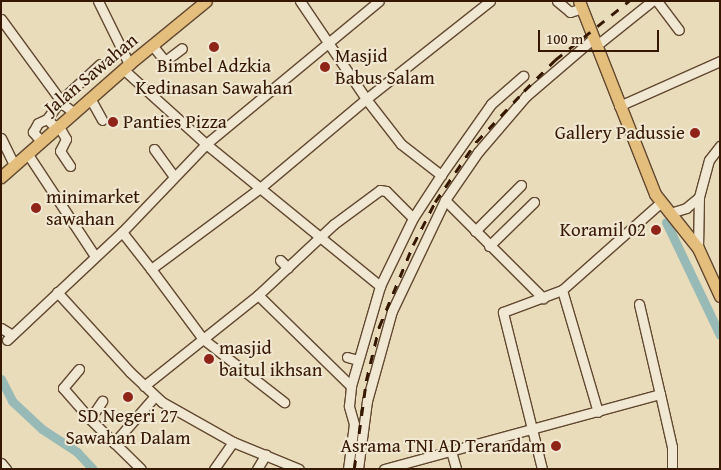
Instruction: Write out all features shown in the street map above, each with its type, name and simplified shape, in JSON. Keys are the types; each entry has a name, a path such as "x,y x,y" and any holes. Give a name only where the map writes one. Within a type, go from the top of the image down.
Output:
{"main road":[{"name":"Jalan Sawahan","path":"1,177 40,140 53,124 73,112 206,1"},
{"path":"581,5 619,106 660,203 698,248 720,296"}],"street":[{"path":"98,1 126,66 206,144 380,286"},
{"path":"300,1 366,99 401,144 441,174"},
{"path":"1,328 10,338 122,232 206,144 379,1"},
{"path":"151,269 260,188 366,99 490,1"},
{"path":"557,1 570,12 581,5"},
{"path":"358,469 367,401 392,311 445,200 478,152 526,96 595,42 652,1"},
{"path":"657,1 679,30"},
{"path":"1,19 58,104 73,112"},
{"path":"152,45 165,61 182,48"},
{"path":"619,106 720,61"},
{"path":"70,166 60,151 66,139 53,124 58,104 100,64"},
{"path":"348,469 354,424 349,406 351,386 380,286 413,218 441,174 491,104 523,76"},
{"path":"90,98 102,120"},
{"path":"1,138 14,165"},
{"path":"698,248 699,197 709,160 720,146"},
{"path":"154,149 174,177"},
{"path":"27,153 95,256"},
{"path":"476,231 521,185"},
{"path":"144,386 258,295 320,236 380,190 386,190 413,218"},
{"path":"670,213 686,208 699,197"},
{"path":"445,200 543,298"},
{"path":"490,246 534,202"},
{"path":"542,469 531,431 503,312 562,290 660,203"},
{"path":"122,232 203,339 284,402"},
{"path":"280,260 288,268"},
{"path":"562,290 598,412"},
{"path":"57,292 155,396 233,442 299,469"},
{"path":"258,295 351,386"},
{"path":"638,304 672,447 672,469"},
{"path":"347,357 358,360"},
{"path":"79,369 63,388 90,419 141,469"},
{"path":"384,469 531,431 660,394"},
{"path":"114,443 155,396"},
{"path":"90,419 102,401"},
{"path":"214,469 233,442"},
{"path":"451,451 456,469"},
{"path":"257,469 266,454"},
{"path":"1,463 6,469"}],"waterway":[{"path":"666,222 720,335"},
{"path":"1,379 12,401 42,429 77,452 93,469"}],"railway":[{"path":"354,469 366,381 379,327 413,245 435,202 476,142 524,91 555,60 629,1"}],"place":[{"name":"Bimbel Adzkia Kedinasan Sawahan","path":"214,47"},
{"name":"Masjid Babus Salam","path":"325,67"},
{"name":"Panties Pizza","path":"113,122"},
{"name":"Gallery Padussie","path":"695,133"},
{"name":"minimarket sawahan","path":"36,208"},
{"name":"Koramil 02","path":"656,230"},
{"name":"masjid baitul ikhsan","path":"209,359"},
{"name":"SD Negeri 27 Sawahan Dalam","path":"128,397"},
{"name":"Asrama TNI AD Terandam","path":"556,446"}]}
